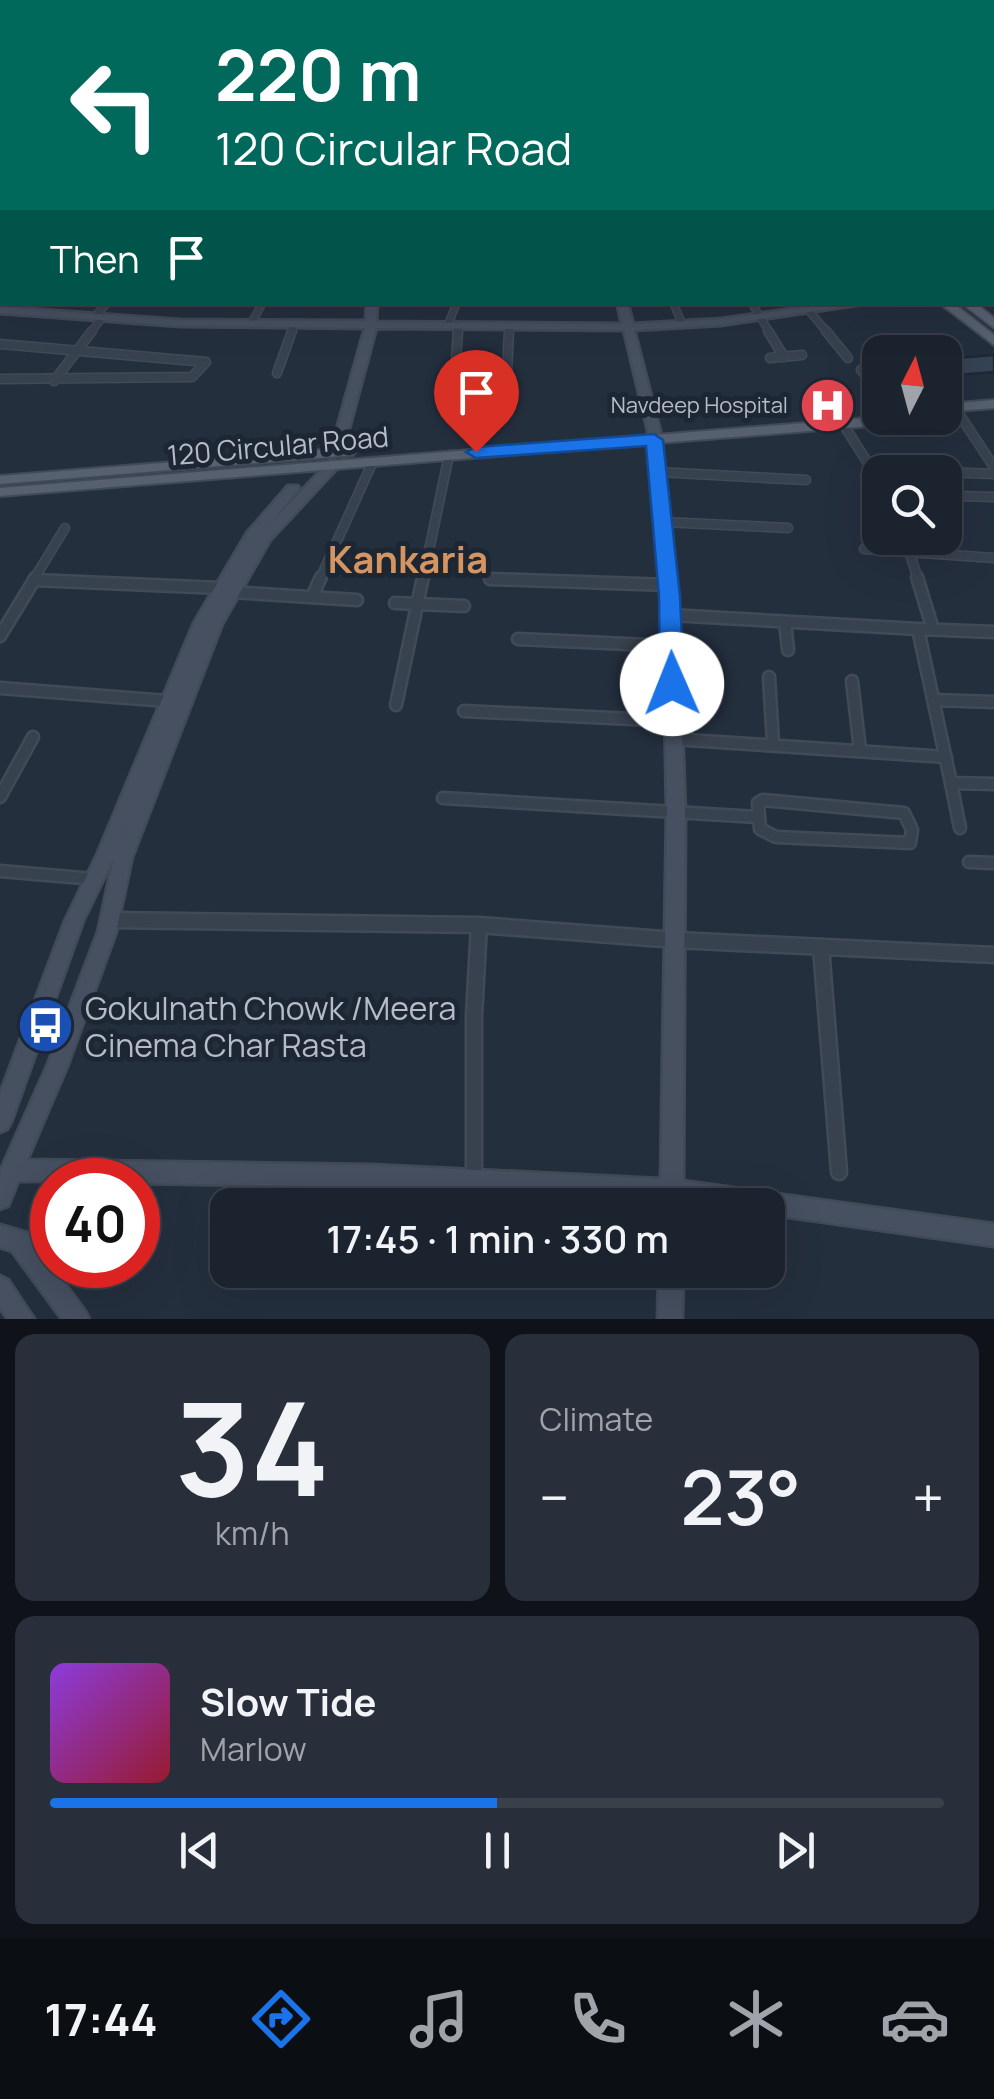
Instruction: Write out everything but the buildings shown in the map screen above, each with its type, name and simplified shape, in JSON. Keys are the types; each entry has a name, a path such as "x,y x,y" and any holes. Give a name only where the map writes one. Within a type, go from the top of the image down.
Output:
{"main road":[{"path":"948,305 994,341"},
{"path":"970,305 994,324"},
{"path":"962,410 994,404"},
{"path":"962,412 994,412"},
{"name":"120 Circular Road","path":"0,492 329,459 373,461 449,455 862,414"},
{"name":"120 Circular Road","path":"0,480 862,422"}],"street":[{"path":"102,317 96,314 105,305"},
{"path":"251,324 261,305"},
{"path":"0,1122 67,938 167,700 226,590 329,459 341,436 371,325 372,305"},
{"path":"456,305 453,326 455,374 460,379 498,378 507,373 509,326"},
{"path":"623,305 654,436 669,586 676,812 672,1188"},
{"path":"674,305 682,324"},
{"path":"753,305 784,356"},
{"path":"0,310 251,324 628,326 761,316 835,305"},
{"path":"809,311 848,358"},
{"path":"54,381 102,317"},
{"path":"277,373 294,324"},
{"path":"0,344 206,362 192,377 0,380"},
{"path":"770,358 802,355"},
{"path":"843,424 863,455"},
{"path":"962,428 994,470"},
{"path":"396,705 449,455"},
{"path":"312,597 373,461"},
{"path":"962,470 994,470"},
{"path":"658,472 806,480"},
{"path":"962,496 994,498"},
{"path":"662,522 788,528"},
{"path":"0,636 65,528"},
{"path":"910,555 931,623"},
{"path":"943,555 994,558"},
{"path":"490,579 669,586"},
{"path":"34,580 357,600"},
{"path":"0,1198 58,1064 109,920 123,857 226,590"},
{"path":"395,602 464,606"},
{"path":"670,615 994,632"},
{"path":"786,622 788,650"},
{"path":"918,630 960,828"},
{"path":"518,639 671,646"},
{"path":"769,677 773,743"},
{"path":"852,681 860,750"},
{"path":"0,688 167,700"},
{"path":"934,700 994,702"},
{"path":"464,710 946,757"},
{"path":"0,797 7,769 33,737"},
{"path":"951,782 994,784"},
{"path":"443,798 757,817"},
{"path":"762,800 904,813 912,830 910,843 776,837 760,829 757,817 762,800"},
{"path":"969,862 994,863"},
{"path":"0,872 94,879"},
{"path":"109,920 479,925 676,940 994,955"},
{"path":"474,1181 474,1016 479,925"},
{"path":"821,947 839,1172"},
{"path":"12,1170 474,1181 556,1188"},
{"path":"785,1211 994,1236"},
{"path":"0,1236 19,1241 77,1319"},
{"path":"0,1288 22,1319"},
{"path":"670,1319 671,1288"}],"place":[{"name":"Navdeep Hospital","path":"827,405"},
{"name":"Gokulnath Chowk /Meera Cinema Char Rasta","path":"46,1026"}],"district":[{"name":"Kankaria","path":"408,558"}],"route":[{"path":"476,452 654,440 670,596 672,684"}]}
